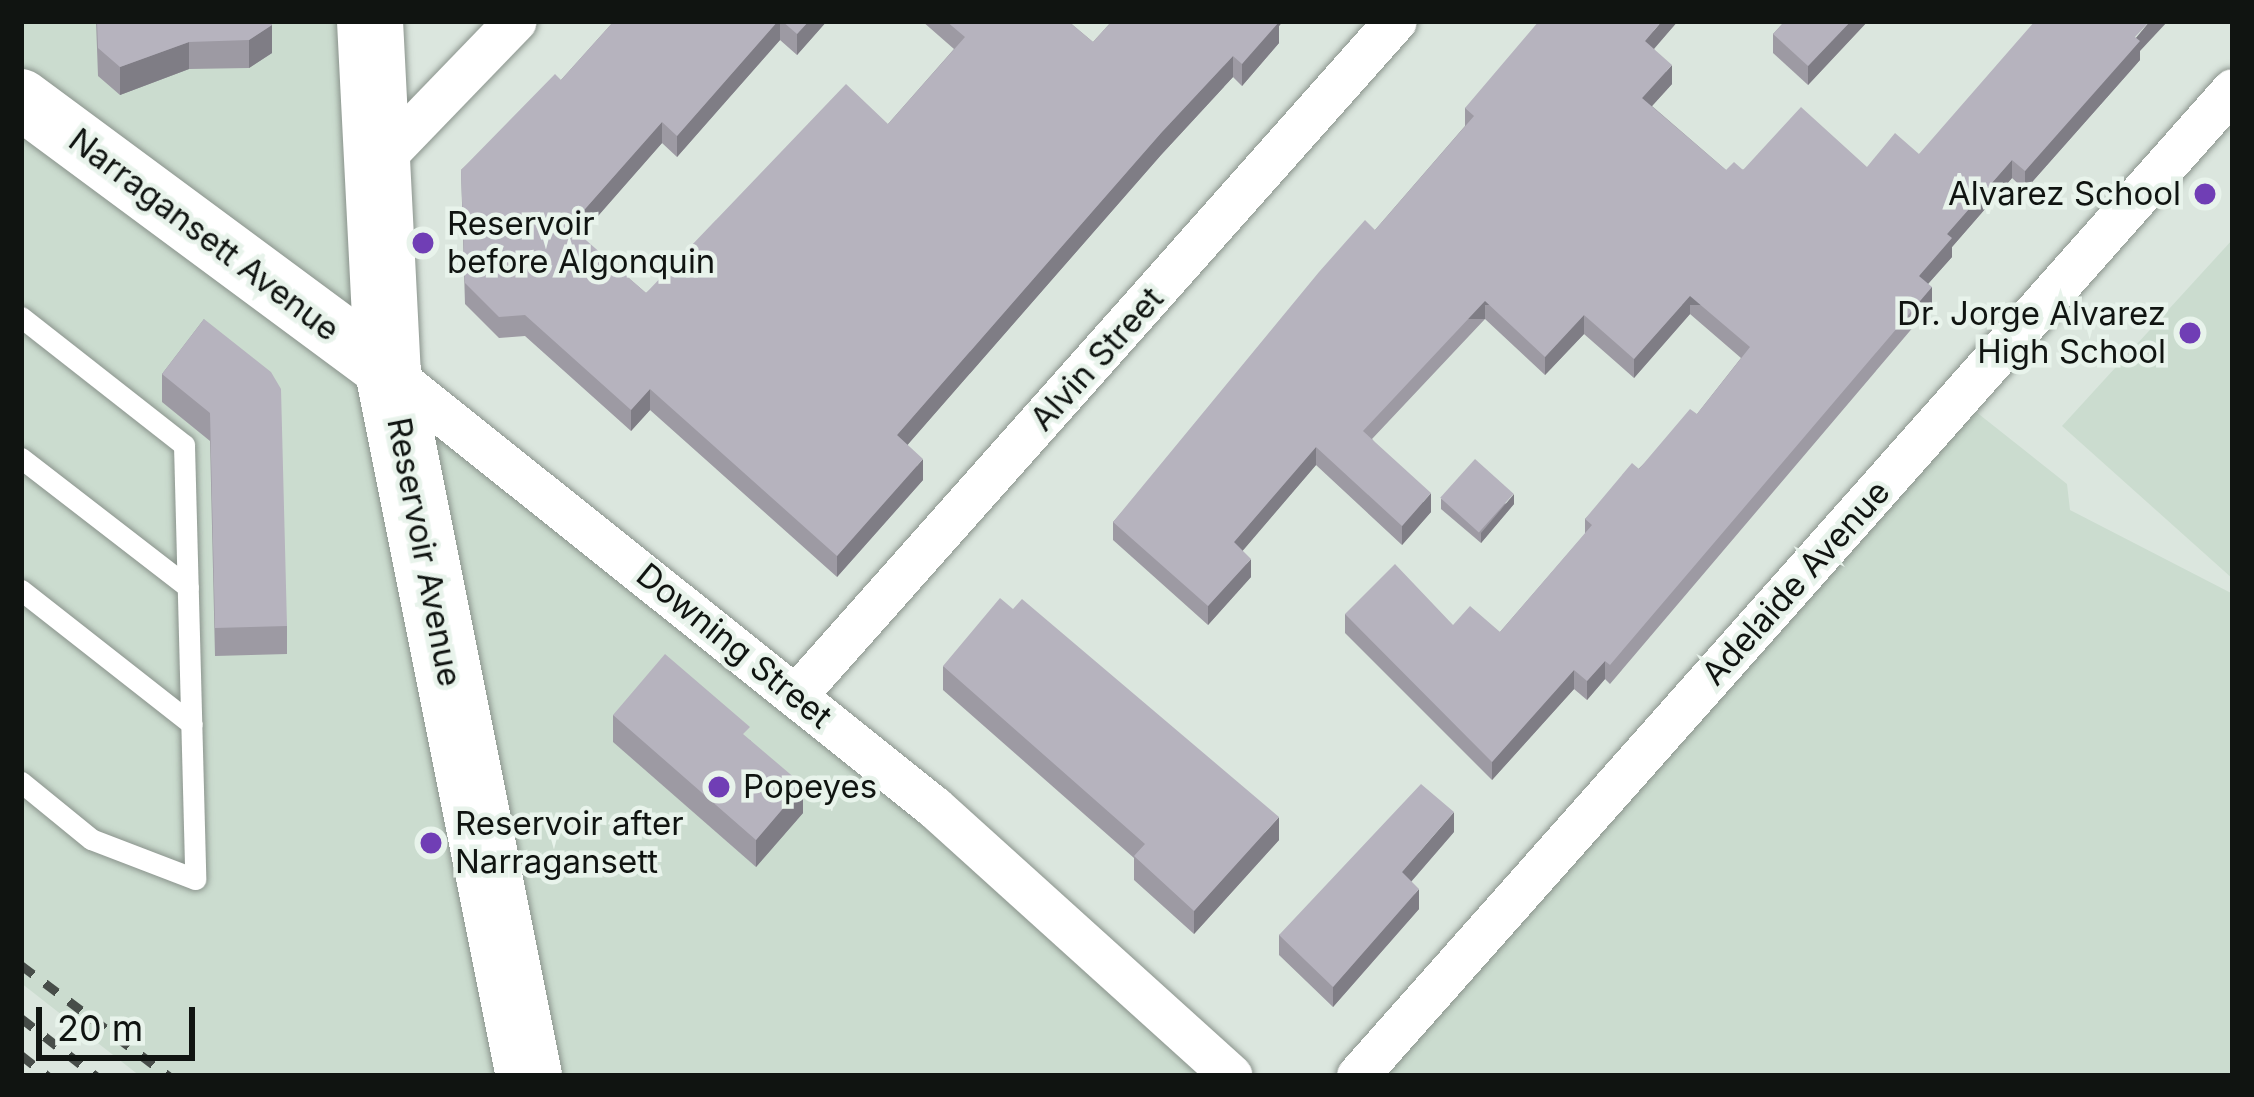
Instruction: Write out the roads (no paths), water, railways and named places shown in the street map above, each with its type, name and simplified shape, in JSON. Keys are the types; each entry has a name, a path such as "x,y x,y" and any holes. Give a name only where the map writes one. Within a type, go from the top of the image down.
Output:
{"main road":[{"name":"Reservoir Avenue","path":"370,21 388,371 530,1076"}],"street":[{"path":"374,168 516,21"},
{"name":"Alvin Street","path":"796,696 1396,21"},
{"name":"Adelaide Avenue","path":"1358,1076 2233,90"},
{"name":"Narragansett Avenue","path":"21,99 388,371"},
{"name":"Downing Street","path":"388,371 934,807 1232,1076"}],"lane":[{"path":"21,317 184,445 195,879 91,839 21,782"},
{"path":"21,458 188,587"},
{"path":"21,590 192,724"}],"railway":[{"path":"21,965 169,1076"},
{"path":"21,1018 96,1076"},
{"path":"21,1055 48,1076"}],"place":[{"name":"Alvarez School","path":"2205,194"},
{"name":"Reservoir before Algonquin","path":"423,243"},
{"name":"Dr. Jorge Alvarez High School","path":"2190,333"},
{"name":"Popeyes","path":"719,787"},
{"name":"Reservoir after Narragansett","path":"431,843"}]}
